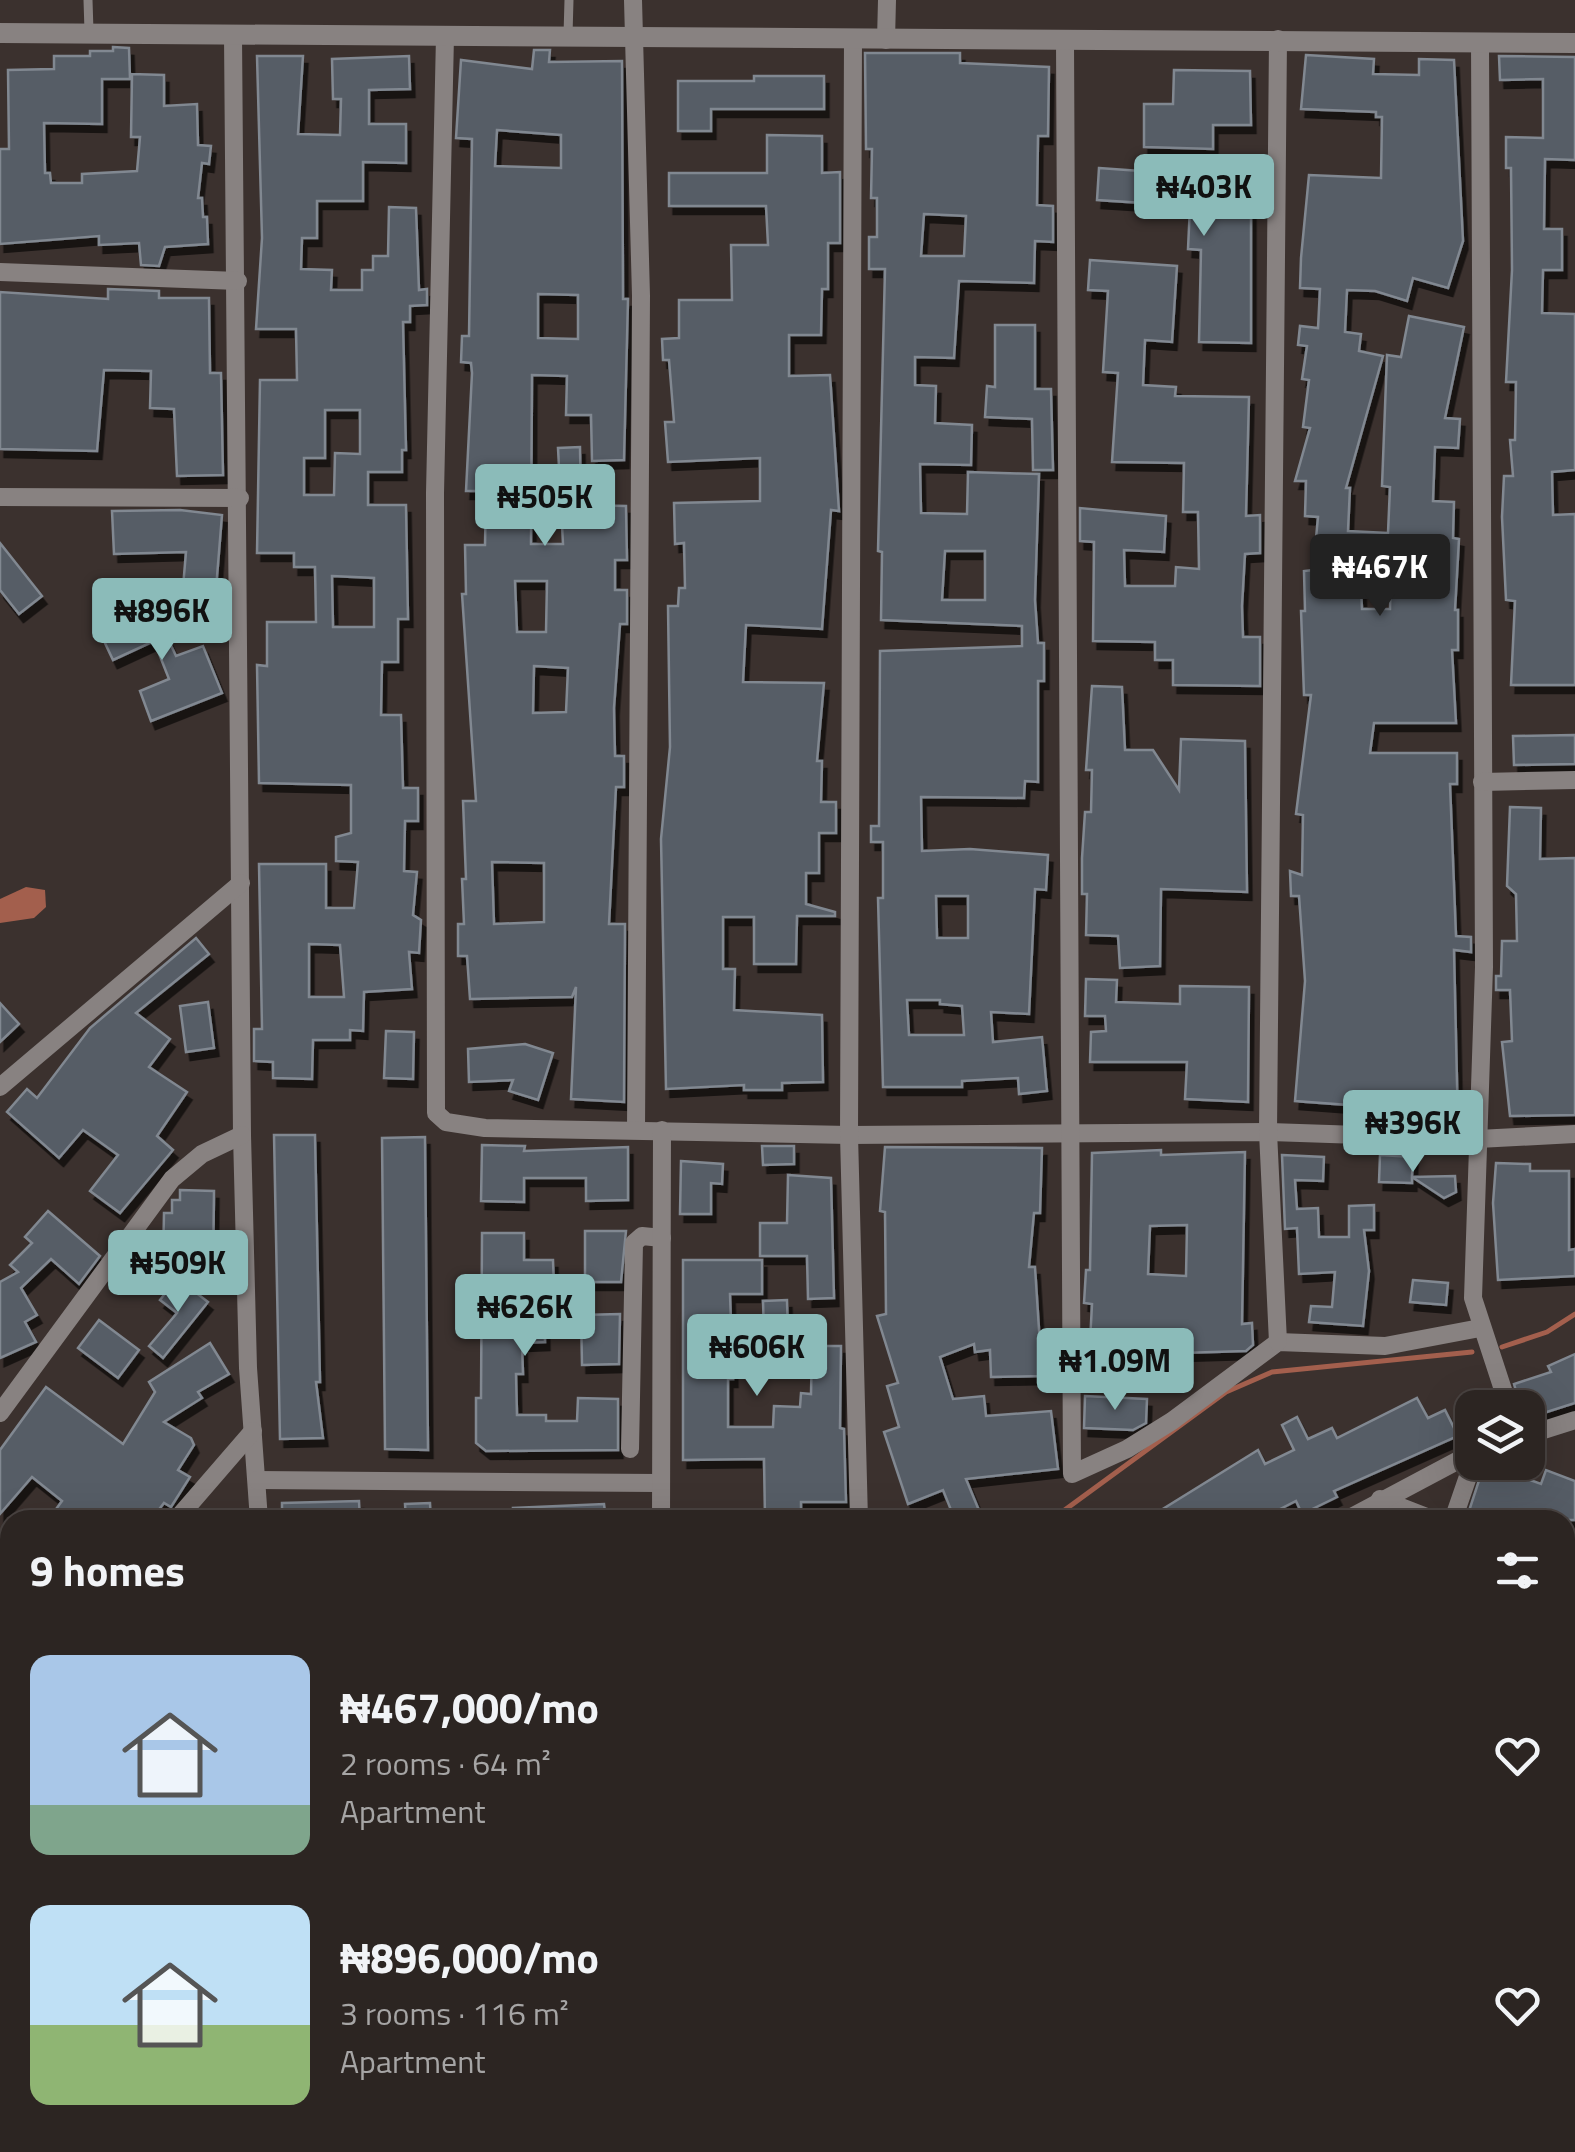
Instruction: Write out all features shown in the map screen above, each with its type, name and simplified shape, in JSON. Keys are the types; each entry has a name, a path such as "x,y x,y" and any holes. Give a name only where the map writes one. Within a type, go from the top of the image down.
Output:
{"street":[{"path":"633,0 642,296 636,1130"},
{"path":"886,40 887,0"},
{"path":"0,34 89,31 234,36 1575,43"},
{"path":"234,36 242,1135 258,1510"},
{"path":"445,36 435,493 436,1113 446,1122 485,1128 849,1135 1268,1132 1478,1139 1575,1134"},
{"path":"852,38 849,1135 859,1510"},
{"path":"1278,39 1268,1132 1278,1342"},
{"path":"1064,42 1072,1474 1127,1449 1172,1421 1278,1342 1385,1346 1480,1328"},
{"path":"1480,42 1484,967 1473,1298 1502,1390"},
{"path":"0,272 238,282"},
{"path":"0,497 240,498"},
{"path":"1482,782 1575,780"},
{"path":"0,1088 241,883"},
{"path":"660,1510 662,1130"},
{"path":"0,1413 172,1179 202,1154 242,1135"},
{"path":"630,1449 634,1244 642,1236 662,1238"},
{"path":"1545,1430 1575,1420"},
{"path":"184,1510 252,1430"},
{"path":"1362,1510 1455,1462"},
{"path":"257,1480 658,1483"},
{"path":"1457,1510 1467,1480"},
{"path":"1380,1499 1408,1510"}],"lane":[{"path":"88,0 89,31"},
{"path":"568,35 570,0"}],"shaded area":[{"path":"26,887 45,890 46,907 34,918 0,923 0,899"}],"building":[{"path":"113,47 129,48 130,79 102,79 102,124 44,123 45,173 50,173 51,183 82,183 82,174 137,171 140,137 131,137 132,74 164,75 164,106 197,104 198,145 211,146 209,164 202,163 198,198 202,198 203,217 207,217 208,244 165,247 159,266 141,265 139,243 99,245 99,236 0,244 0,149 9,149 8,70 54,69 54,56 90,56 90,51 113,51"},
{"path":"534,50 550,50 549,62 622,61 623,299 628,299 624,460 592,461 591,415 566,415 567,376 532,375 531,544 563,544 558,448 580,447 581,505 626,506 627,560 615,560 615,590 627,590 627,624 620,624 614,708 615,756 624,756 624,787 616,787 609,924 625,924 624,1102 571,1099 576,987 572,997 470,999 467,956 458,956 458,924 464,924 462,879 466,879 463,801 476,801 462,594 466,594 465,545 485,545 486,491 466,491 472,373 471,363 461,362 462,336 469,336 472,139 456,138 461,60 532,69","holes":["497,130 561,135 561,168 495,166","538,294 578,295 578,339 538,338","515,581 547,581 546,632 517,632","534,666 568,668 566,712 533,713","492,862 544,863 544,922 494,924"]},
{"path":"865,53 960,53 960,63 1049,67 1048,136 1038,136 1037,205 1053,206 1053,242 1035,241 1034,283 959,281 954,358 915,357 915,385 936,386 935,423 972,425 971,465 920,464 921,513 967,514 968,472 1039,474 1035,600 1038,643 1044,643 1044,681 1038,681 1038,782 1025,781 1024,798 921,797 922,851 970,849 1048,855 1046,890 1035,889 1029,1014 991,1012 993,1042 1042,1037 1047,1091 1019,1094 1018,1078 962,1081 962,1087 883,1087 878,898 883,898 883,842 871,842 871,826 879,826 880,651 1022,646 1022,626 881,620 882,552 878,551 885,269 869,269 869,237 877,237 877,198 871,198 872,149 866,149","holes":["924,214 966,216 964,256 921,256","945,551 985,551 985,600 942,600","936,896 968,896 968,938 937,938","907,1000 940,1000 940,1004 962,1006 964,1035 909,1035"]},
{"path":"1306,55 1374,59 1373,74 1419,75 1419,59 1454,60 1463,241 1448,288 1413,278 1407,301 1375,291 1347,290 1345,332 1361,334 1359,351 1383,356 1346,488 1350,488 1348,531 1388,533 1390,487 1382,486 1387,355 1401,357 1409,316 1464,327 1445,418 1460,419 1458,448 1435,447 1433,501 1454,502 1453,538 1459,539 1455,610 1458,650 1452,650 1456,723 1374,723 1370,753 1457,753 1457,784 1450,784 1456,936 1471,937 1471,952 1454,950 1458,1126 1389,1124 1388,1108 1295,1101 1305,981 1299,896 1291,896 1290,871 1302,875 1303,815 1296,814 1311,695 1304,695 1301,611 1305,611 1304,571 1313,570 1318,517 1305,516 1306,481 1295,481 1310,428 1303,427 1309,380 1302,379 1307,346 1298,345 1300,326 1318,328 1320,289 1300,288 1301,258 1309,175 1381,178 1382,117 1376,117 1376,112 1301,109","holes":["1360,566 1391,568 1390,609 1362,609"]},
{"path":"257,56 303,56 298,134 340,135 341,99 333,99 332,59 409,56 410,89 369,90 369,124 406,124 406,163 363,162 363,201 317,201 317,238 302,238 301,269 332,270 331,290 362,290 362,270 373,270 373,256 388,256 389,207 416,208 419,290 427,289 427,305 410,306 410,322 403,322 406,450 402,450 402,472 368,472 368,505 406,505 408,619 398,619 398,662 382,662 381,715 401,715 403,788 418,788 418,821 405,821 404,871 417,872 413,915 421,920 419,953 409,952 412,989 364,992 363,1031 350,1030 350,1040 313,1040 312,1079 273,1078 273,1062 254,1061 254,1029 262,1029 259,864 326,864 326,908 354,908 358,862 336,861 336,837 351,833 351,785 259,783 257,665 267,666 267,622 316,622 315,567 294,567 294,553 257,553 260,380 297,380 296,329 256,329 262,238","holes":["325,410 360,410 360,454 335,453 334,495 304,495 304,458 325,458","332,576 374,578 374,627 333,627","309,944 340,945 344,997 309,997"]},
{"path":"1499,56 1575,57 1575,160 1545,159 1544,229 1562,229 1562,270 1543,270 1542,313 1575,314 1575,470 1552,472 1553,515 1575,514 1575,685 1511,685 1515,601 1506,600 1502,517 1504,476 1513,476 1510,440 1515,440 1516,382 1506,382 1512,270 1511,168 1506,168 1506,137 1543,138 1543,79 1500,80"},
{"path":"1174,70 1250,71 1251,125 1213,125 1213,149 1144,147 1144,104 1173,104"},
{"path":"754,76 824,76 824,109 711,109 711,131 678,131 678,81 754,81"},
{"path":"767,135 822,136 822,173 840,172 840,243 828,243 828,289 822,289 821,335 789,335 789,376 830,375 839,511 831,510 822,629 746,625 743,682 824,683 817,761 822,761 821,802 836,802 836,833 819,833 819,873 806,873 806,904 835,912 835,916 797,916 796,964 754,964 754,917 723,917 723,969 735,969 734,1010 822,1015 823,1082 782,1083 782,1090 744,1090 744,1085 666,1089 661,839 670,747 668,606 678,606 679,588 685,588 684,543 675,544 674,503 760,501 760,458 668,462 665,422 674,422 669,360 663,360 662,339 679,338 679,300 732,300 731,245 768,245 766,206 669,206 669,173 767,173"},
{"path":"1099,168 1251,179 1251,343 1199,342 1201,250 1188,249 1190,206 1097,200"},
{"path":"1090,260 1177,266 1172,342 1145,340 1143,385 1176,387 1175,396 1249,397 1246,516 1260,515 1260,553 1245,554 1243,637 1260,637 1260,686 1173,685 1173,660 1155,660 1155,642 1093,641 1094,542 1080,541 1080,508 1166,516 1164,552 1124,550 1125,586 1175,586 1176,567 1199,569 1198,512 1183,512 1184,463 1112,462 1118,373 1103,372 1108,291 1088,290"},
{"path":"108,289 159,291 159,298 209,298 210,373 221,373 223,475 177,476 174,409 150,408 151,371 104,370 97,451 0,449 0,292 108,299"},
{"path":"995,325 1035,325 1035,389 1051,389 1053,470 1033,470 1032,419 985,417 987,386 995,387"},
{"path":"180,510 222,515 216,589 183,587 186,552 114,554 112,511"},
{"path":"0,543 42,596 19,614 0,590"},
{"path":"151,603 176,656 203,646 222,693 151,721 140,691 169,679 154,641 113,660 97,626 133,609 141,626 146,623 140,608"},
{"path":"1092,686 1122,687 1125,750 1153,750 1179,790 1181,739 1245,741 1247,892 1161,889 1160,966 1120,968 1118,936 1086,935 1087,894 1082,894 1082,858 1085,812 1091,812 1092,770 1086,770"},
{"path":"1575,735 1575,764 1514,765 1513,736"},
{"path":"1510,807 1541,808 1540,859 1575,858 1575,1115 1510,1116 1502,1042 1512,1041 1510,990 1496,990 1496,976 1501,976 1502,941 1517,941 1516,894 1507,886"},
{"path":"196,938 209,954 136,1013 170,1039 149,1067 187,1092 157,1136 173,1150 120,1213 90,1191 118,1155 83,1130 59,1158 7,1112 27,1089 37,1098 90,1028"},
{"path":"1086,979 1117,980 1116,1002 1180,1004 1180,986 1249,987 1248,1102 1185,1099 1187,1062 1090,1062 1091,1032 1106,1031 1105,1016 1085,1016"},
{"path":"208,1002 214,1048 186,1052 180,1006"},
{"path":"0,1003 19,1024 0,1042"},
{"path":"386,1031 414,1032 413,1079 384,1078"},
{"path":"525,1044 553,1053 538,1100 509,1091 513,1080 469,1082 468,1049"},
{"path":"274,1135 315,1135 320,1382 316,1382 323,1438 280,1439"},
{"path":"425,1137 428,1450 385,1449 382,1138"},
{"path":"482,1145 525,1146 524,1151 628,1147 628,1200 586,1201 586,1178 524,1178 524,1202 481,1201"},
{"path":"762,1146 794,1146 794,1164 763,1165"},
{"path":"885,1147 1042,1148 1040,1213 1034,1213 1029,1267 1035,1267 1042,1376 991,1377 990,1350 975,1352 974,1344 940,1357 953,1399 984,1396 986,1416 1051,1411 1058,1469 966,1479 979,1510 951,1510 943,1490 908,1504 884,1432 899,1427 887,1386 898,1383 877,1316 886,1314 885,1212 880,1211"},
{"path":"1245,1152 1242,1324 1252,1323 1253,1345 1246,1351 1181,1353 1180,1348 1090,1342 1092,1304 1084,1303 1086,1270 1090,1270 1092,1153","holes":["1187,1225 1186,1276 1148,1274 1150,1226"]},
{"path":"1282,1155 1324,1157 1323,1181 1295,1180 1297,1209 1318,1208 1319,1237 1349,1237 1349,1206 1374,1205 1374,1230 1364,1230 1369,1271 1363,1326 1309,1322 1311,1306 1332,1307 1335,1272 1299,1274 1297,1228 1285,1229"},
{"path":"1380,1155 1413,1157 1412,1183 1379,1182"},
{"path":"681,1161 723,1164 722,1184 711,1183 711,1214 680,1214"},
{"path":"1496,1163 1530,1164 1530,1171 1569,1171 1569,1250 1575,1249 1575,1276 1498,1280 1493,1203"},
{"path":"788,1175 831,1178 834,1298 808,1299 807,1256 760,1256 760,1223 787,1223"},
{"path":"1455,1176 1456,1192 1444,1198 1412,1177"},
{"path":"180,1190 214,1191 213,1276 172,1275 172,1264 163,1261 164,1213 172,1213 172,1200 180,1200"},
{"path":"48,1211 100,1256 79,1284 51,1259 21,1288 37,1315 25,1322 36,1342 0,1358 0,1282 18,1272 10,1265 32,1243 25,1237"},
{"path":"585,1231 626,1231 621,1282 585,1282"},
{"path":"482,1233 524,1233 524,1260 553,1260 554,1289 545,1289 544,1293 545,1342 522,1343 523,1374 516,1374 517,1415 546,1415 546,1421 577,1421 578,1398 618,1399 618,1450 486,1451 476,1443 476,1398 481,1398"},
{"path":"683,1260 762,1260 762,1294 730,1294 733,1379 728,1379 728,1427 773,1427 774,1406 800,1407 801,1393 811,1394 812,1346 841,1346 840,1428 844,1429 846,1502 801,1502 801,1510 765,1510 764,1459 683,1460"},
{"path":"177,1278 208,1302 163,1358 149,1346 177,1313 160,1300"},
{"path":"1413,1280 1448,1283 1446,1305 1410,1302"},
{"path":"787,1300 788,1335 764,1336 763,1301"},
{"path":"620,1314 619,1364 582,1365 581,1315"},
{"path":"99,1320 139,1350 118,1378 78,1348"},
{"path":"210,1343 229,1374 198,1392 202,1398 164,1422 191,1438 194,1445 178,1470 190,1477 171,1507 164,1503 159,1510 55,1510 62,1501 32,1477 0,1510 0,1450 46,1387 123,1444 155,1392 149,1382"},
{"path":"1575,1354 1575,1403 1545,1413 1545,1390 1516,1390 1514,1384 1551,1372 1548,1366"},
{"path":"1085,1396 1147,1399 1146,1423 1133,1430 1084,1428"},
{"path":"1417,1398 1428,1418 1445,1410 1455,1437 1334,1491 1337,1497 1310,1510 1300,1510 1296,1501 1278,1510 1161,1510 1258,1450 1265,1464 1294,1450 1282,1425 1297,1417 1308,1439 1332,1428 1337,1438"},
{"path":"1546,1470 1575,1481 1575,1510 1469,1510 1479,1480 1530,1480 1541,1484"},
{"path":"359,1501 359,1510 282,1510 282,1503"},
{"path":"430,1503 430,1510 405,1510 405,1504"},
{"path":"604,1504 605,1510 513,1510"}],"waterway":[{"path":"1502,1347 1547,1332 1575,1314"},
{"path":"1065,1510 1226,1392 1272,1372 1472,1352"}]}
